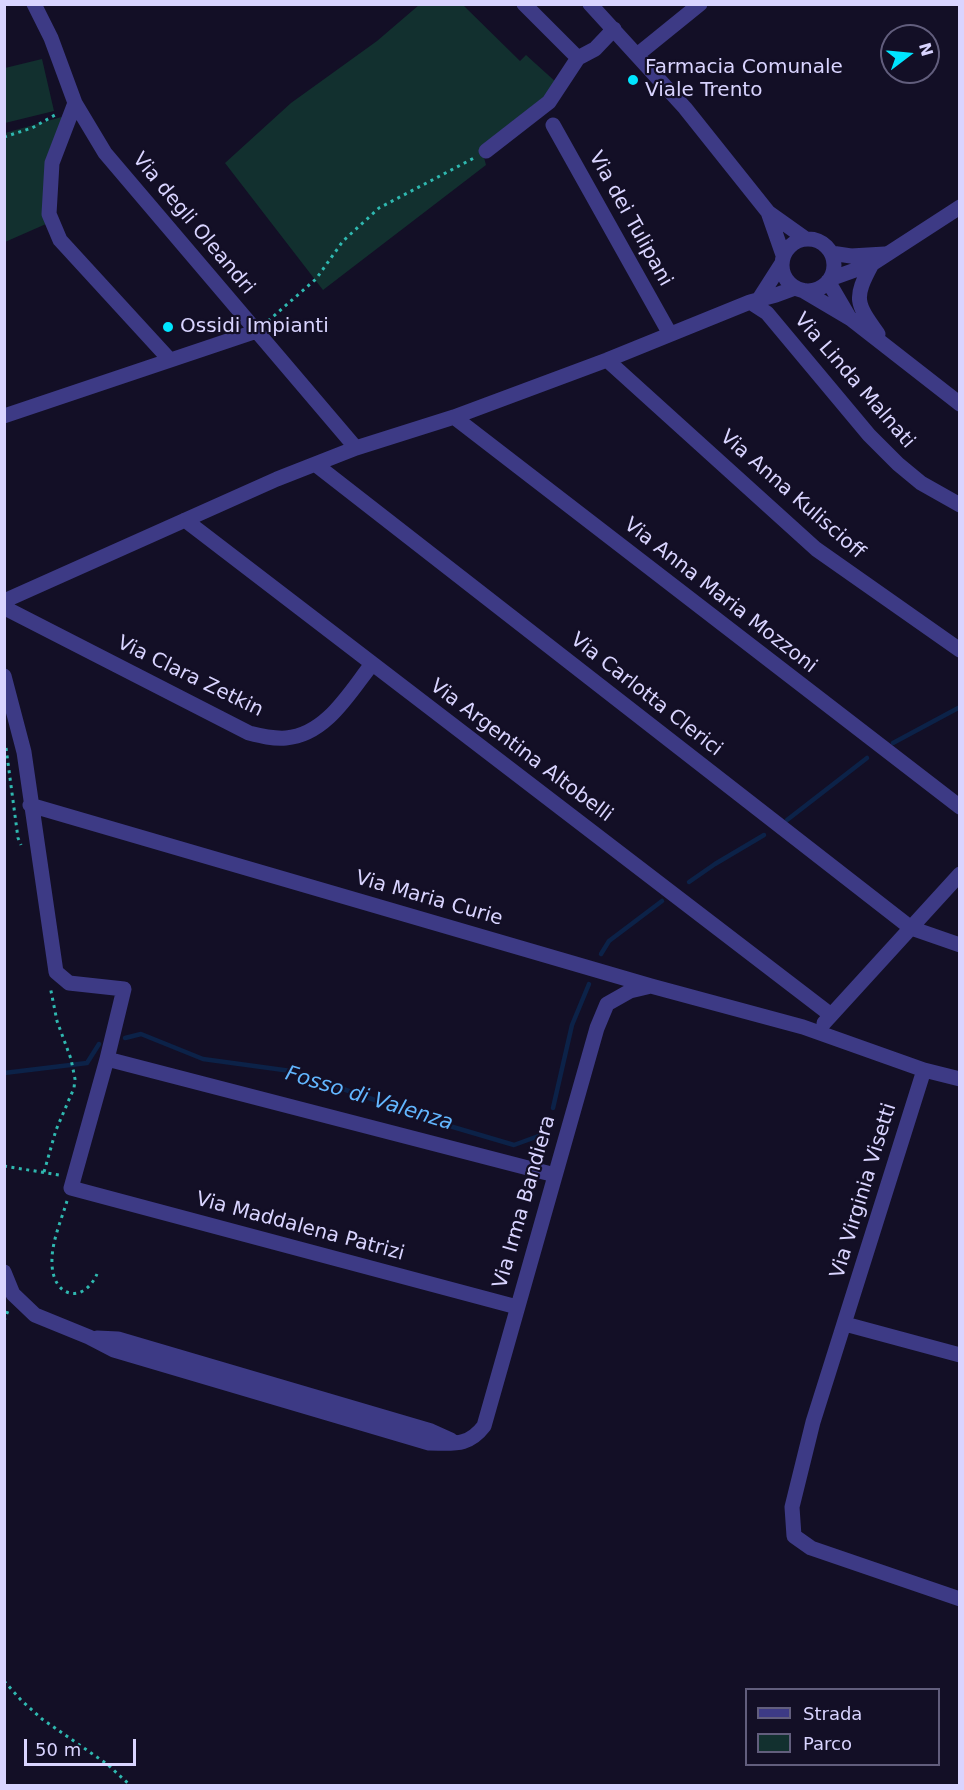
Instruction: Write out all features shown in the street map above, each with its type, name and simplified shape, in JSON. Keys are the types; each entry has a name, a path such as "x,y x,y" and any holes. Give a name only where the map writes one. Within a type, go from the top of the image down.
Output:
{"street":[{"name":"Via degli Oleandri","path":"34,4 51,38 75,103 105,153 356,448"},
{"path":"524,4 578,58"},
{"path":"590,4 685,108 768,212 806,239 821,242 831,253 834,262 829,280"},
{"path":"637,55 700,4"},
{"path":"486,151 549,102 578,58 595,50 614,29"},
{"path":"75,103 52,164 49,214 60,240 170,360"},
{"name":"Via dei Tulipani","path":"553,125 670,334"},
{"path":"4,601 277,478 356,448 454,417 607,360 755,300 799,289 816,290 829,280 872,264 891,254 960,207"},
{"path":"768,212 783,259 785,277 799,289 851,319 960,404"},
{"path":"755,300 790,246 806,239"},
{"path":"831,253 851,256 891,254"},
{"path":"872,264 862,282 858,297 861,311 889,348"},
{"path":"829,280 851,319"},
{"name":"Via Linda Malnati","path":"755,300 869,435 898,464 921,483 960,505"},
{"path":"4,416 257,331"},
{"name":"Via Anna Kuliscioff","path":"607,360 816,549 960,650"},
{"name":"Via Anna Maria Mozzoni","path":"454,417 960,807"},
{"name":"Via Carlotta Clerici","path":"315,464 911,927 960,945"},
{"name":"Via Argentina Altobelli","path":"185,520 831,1015"},
{"path":"5,609 21,592"},
{"name":"Via Clara Zetkin","path":"5,609 249,733 274,738 289,738 310,731 324,721 334,712 372,664"},
{"path":"4,676 24,752 56,972 69,983 124,989 72,1183"},
{"name":"Via Maria Curie","path":"30,805 651,986 816,1031"},
{"path":"960,874 816,1031 924,1070 960,1079"},
{"name":"Via Irma Bandiera","path":"4,1272 13,1294 35,1315 89,1337 118,1339 431,1431 457,1443 468,1442 484,1426 597,1028 607,1004 630,991 651,986"},
{"path":"107,1059 555,1175"},
{"name":"Via Virginia Visetti","path":"924,1070 813,1422 792,1507 794,1536 811,1548 960,1599"},
{"name":"Via Maddalena Patrizi","path":"72,1183 517,1307"},
{"path":"845,1324 960,1355"}],"path":[{"path":"4,137 32,128 75,103"},
{"path":"257,331 316,279 343,241 379,208 486,151"},
{"path":"44,1172 56,1130 74,1088 71,1059"},
{"path":"4,1166 44,1172 72,1183 53,1244 51,1262 53,1275 62,1290 73,1295 83,1292 92,1285 98,1274"},
{"path":"4,1681 42,1719 106,1764 131,1785"}],"green space":[{"path":"419,5 463,5 520,61 526,55 557,83 544,97 481,146 486,165 323,290 225,163 291,103 377,41"},
{"path":"42,59 54,111 5,123 5,68"},
{"path":"65,116 46,224 5,242 5,133"}],"waterway":[{"name":"Fosso di Valenza","path":"893,743 960,707"},
{"name":"Fosso di Valenza","path":"787,820 867,758"},
{"name":"Fosso di Valenza","path":"689,882 764,835"},
{"name":"Fosso di Valenza","path":"601,954 609,941 662,901"},
{"name":"Fosso di Valenza","path":"553,1108 572,1025 589,984"},
{"name":"Fosso di Valenza","path":"125,1038 141,1034 203,1059 291,1071 453,1127 514,1145 544,1134"},
{"name":"Fosso di Valenza","path":"4,1073 87,1063 99,1044"}],"place":[{"name":"Farmacia Comunale Viale Trento","path":"633,80"},
{"name":"Ossidi Impianti","path":"168,327"}]}
